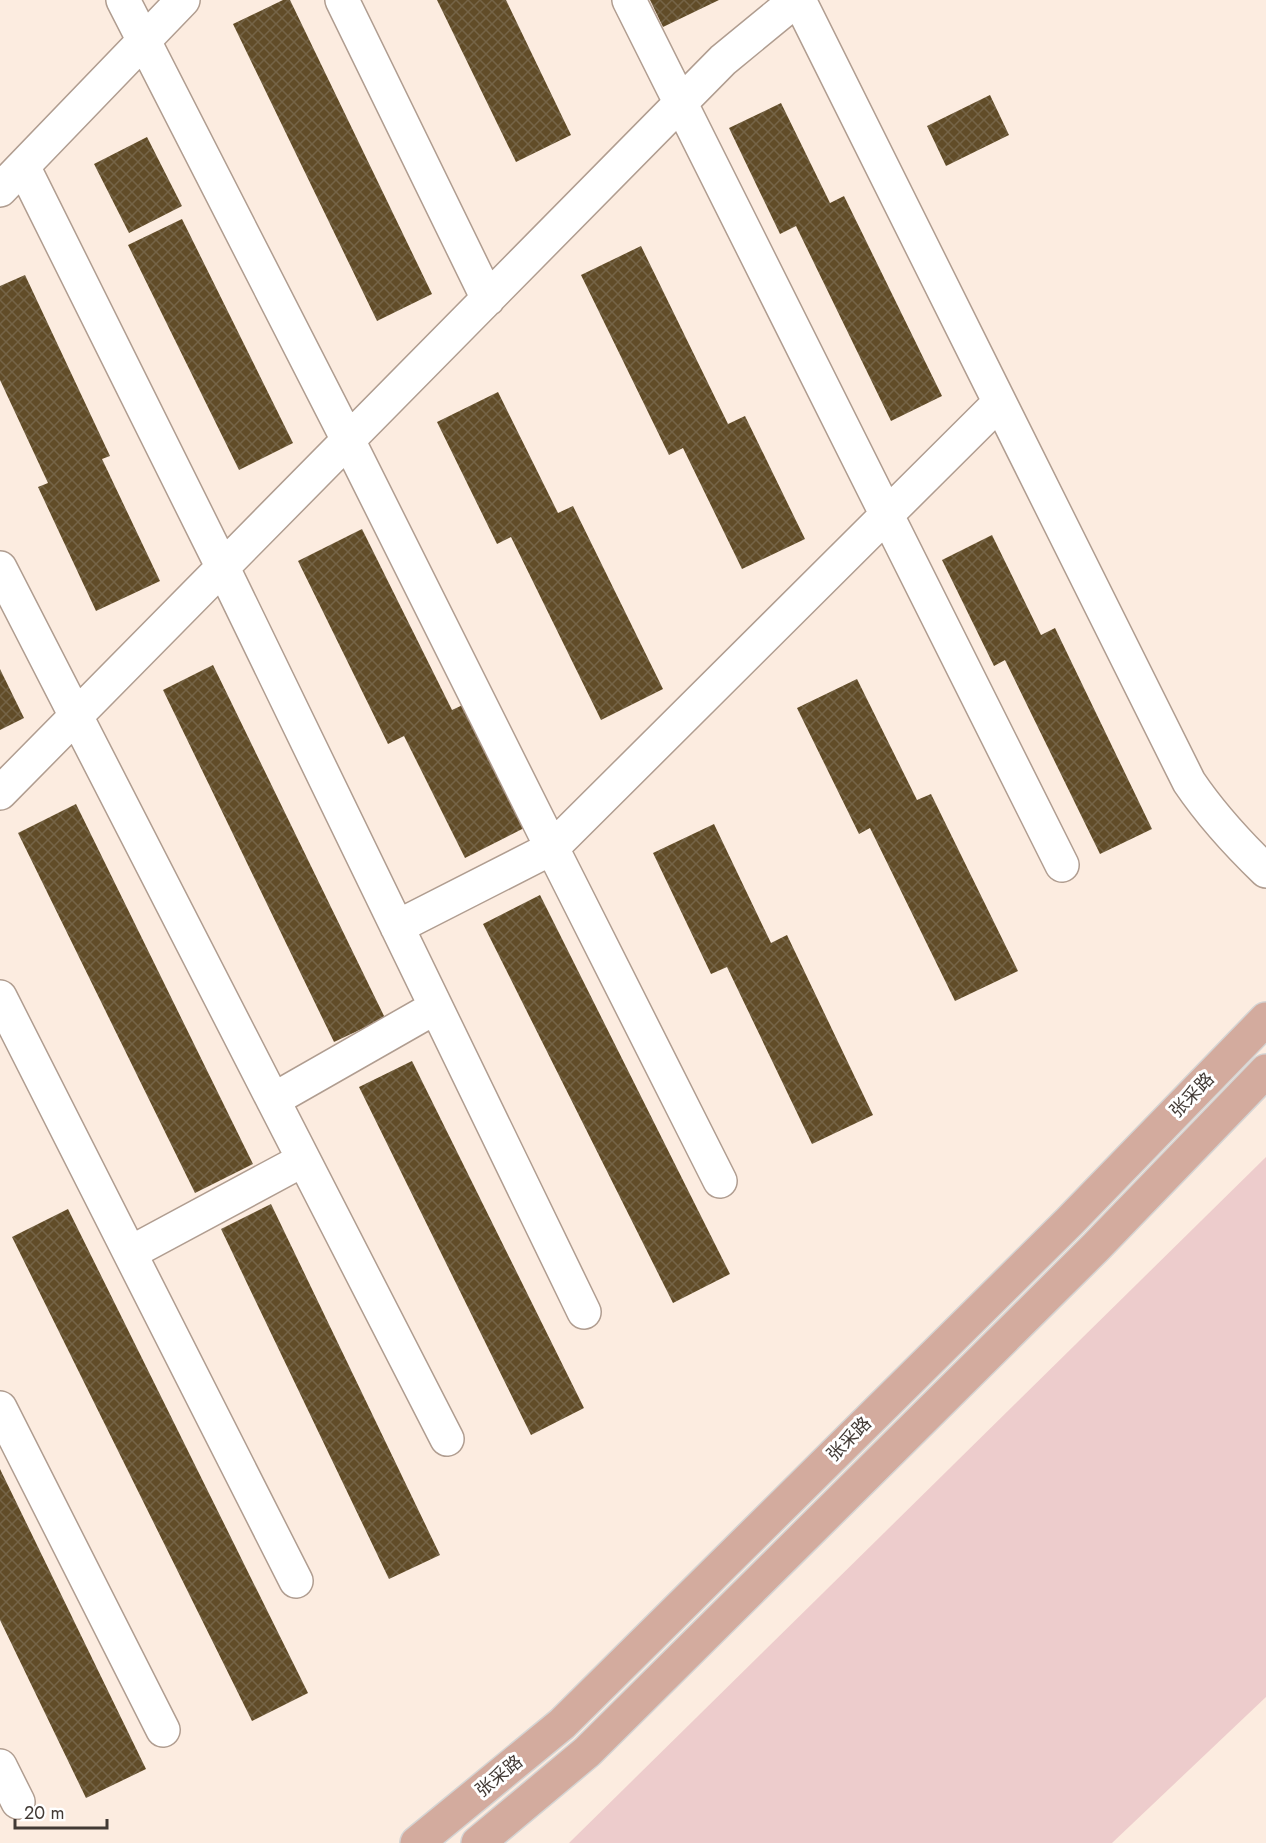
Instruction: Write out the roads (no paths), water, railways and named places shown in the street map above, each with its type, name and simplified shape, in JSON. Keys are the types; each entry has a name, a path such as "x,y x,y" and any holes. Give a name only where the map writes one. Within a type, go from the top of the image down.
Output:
{"main road":[{"name":"张采路","path":"417,1843 562,1724 1069,1222 1266,1019"},
{"name":"张采路","path":"478,1843 588,1752 1096,1247 1266,1071"}],"street":[{"path":"123,0 348,441 720,1181"},
{"path":"183,0 7,180 223,568 584,1312"},
{"path":"342,0 488,299"},
{"path":"629,0 1062,865"},
{"path":"0,793 723,60 798,0 1189,782 1209,812 1266,871"},
{"path":"397,927 552,848 999,403"},
{"path":"0,568 447,1439"},
{"path":"0,998 296,1581"},
{"path":"273,1100 436,1007"},
{"path":"130,1253 303,1160"},
{"path":"0,1408 163,1730"},
{"path":"0,1766 18,1802"}]}
